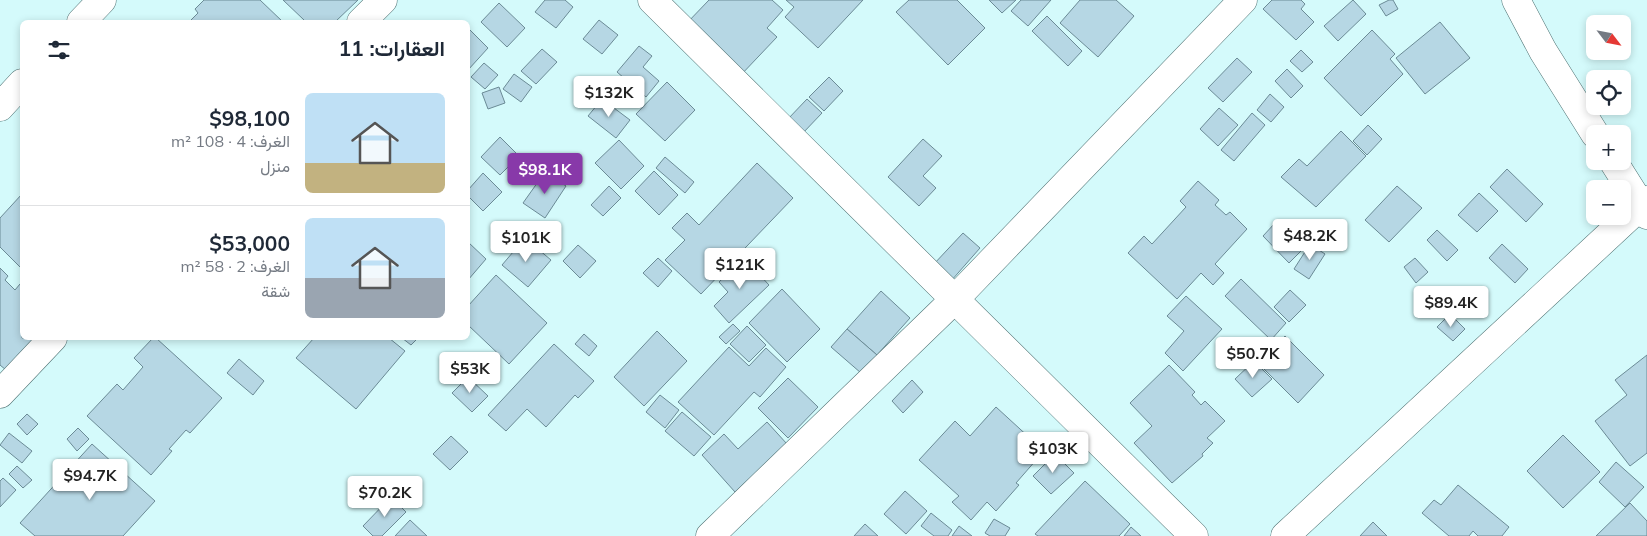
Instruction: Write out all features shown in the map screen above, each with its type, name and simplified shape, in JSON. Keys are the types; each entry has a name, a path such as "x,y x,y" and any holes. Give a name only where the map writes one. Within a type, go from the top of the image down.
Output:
{"street":[{"path":"83,20 102,0"},
{"path":"363,20 383,0"},
{"path":"652,0 1194,536"},
{"path":"710,536 955,298 1243,0"},
{"path":"1516,0 1543,51 1589,125"},
{"path":"0,107 20,85"},
{"path":"1285,536 1645,207 1619,170"},
{"path":"0,394 51,340"}],"building":[{"path":"204,0 260,0 281,20 191,20 198,13 195,9"},
{"path":"283,0 358,0 337,20 304,20"},
{"path":"545,0 565,0 573,7 556,28 535,12"},
{"path":"709,0 772,0 783,10 767,28 777,37 739,77 685,25"},
{"path":"786,0 863,0 818,48 785,17 794,7"},
{"path":"909,0 957,0 985,28 948,65 896,12"},
{"path":"989,0 1016,0 1002,13"},
{"path":"1021,0 1051,0 1028,26 1011,11"},
{"path":"1080,0 1116,0 1134,16 1098,57 1060,23"},
{"path":"1272,0 1301,0 1305,4 1301,9 1314,22 1296,40 1263,9"},
{"path":"1353,0 1366,14 1338,41 1324,26"},
{"path":"1393,0 1398,9 1386,16 1379,5"},
{"path":"499,3 525,28 507,47 481,22"},
{"path":"1047,16 1082,51 1068,66 1032,31"},
{"path":"599,20 618,35 602,54 583,39"},
{"path":"1440,22 1470,58 1425,94 1396,58"},
{"path":"470,30 488,48 470,68"},
{"path":"1372,30 1395,54 1390,59 1403,74 1361,116 1324,78"},
{"path":"639,46 652,56 643,67 659,81 646,97 617,72"},
{"path":"542,49 557,62 536,84 521,71"},
{"path":"1301,50 1313,62 1302,72 1290,61"},
{"path":"1237,58 1252,72 1223,102 1208,88"},
{"path":"484,63 498,75 485,89 471,77"},
{"path":"1287,69 1303,86 1291,98 1275,81"},
{"path":"514,74 532,87 521,102 503,89"},
{"path":"829,77 843,91 824,111 809,97"},
{"path":"667,82 695,110 665,141 636,114"},
{"path":"499,87 505,103 488,109 482,93"},
{"path":"1270,94 1284,107 1271,122 1257,110"},
{"path":"602,99 630,120 616,138 588,116"},
{"path":"807,99 822,113 802,134 787,120"},
{"path":"1219,108 1238,125 1218,146 1200,129"},
{"path":"1252,113 1265,125 1234,161 1221,150"},
{"path":"1368,125 1382,139 1367,155 1353,141"},
{"path":"1341,131 1366,156 1316,207 1281,177 1299,159 1307,166"},
{"path":"500,137 519,156 500,175 481,157"},
{"path":"923,139 942,156 923,176 936,188 919,206 888,177"},
{"path":"619,140 644,166 621,189 595,163"},
{"path":"665,157 694,182 685,193 656,168"},
{"path":"757,163 793,198 701,294 665,260 685,240 672,228 687,213 699,225"},
{"path":"1507,169 1543,204 1526,222 1490,187"},
{"path":"654,171 678,195 659,215 635,191"},
{"path":"545,172 566,186 545,218 523,203"},
{"path":"483,173 502,192 483,211 470,198 470,188"},
{"path":"1198,181 1219,200 1215,205 1226,215 1230,212 1247,229 1215,264 1224,273 1213,285 1201,273 1177,299 1128,253 1144,236 1152,244 1186,207 1180,201"},
{"path":"609,186 621,198 603,216 591,205"},
{"path":"1397,186 1422,208 1389,242 1365,220"},
{"path":"1479,193 1498,211 1477,232 1458,215"},
{"path":"20,196 20,267 0,247 0,218"},
{"path":"1275,223 1302,250 1289,263 1263,236"},
{"path":"1437,230 1458,250 1447,261 1427,240"},
{"path":"963,233 980,248 951,281 933,265"},
{"path":"525,238 551,260 528,287 502,265"},
{"path":"470,244 486,259 470,278"},
{"path":"1310,244 1325,254 1309,279 1294,269"},
{"path":"1502,244 1528,269 1515,283 1489,258"},
{"path":"578,245 596,261 580,278 563,261"},
{"path":"658,258 672,271 658,287 643,273"},
{"path":"744,258 769,285 729,323 714,306 728,292 719,282"},
{"path":"1415,258 1428,272 1416,283 1404,267"},
{"path":"0,268 8,276 5,280 15,290 20,284 20,340 34,340 6,370 0,365"},
{"path":"496,275 547,323 509,364 470,327 470,304"},
{"path":"1241,279 1286,323 1271,340 1225,296"},
{"path":"782,289 820,329 787,362 749,323"},
{"path":"1290,290 1306,305 1289,322 1274,307"},
{"path":"881,291 910,318 877,355 847,329"},
{"path":"1186,296 1222,329 1183,371 1165,353 1184,331 1167,316"},
{"path":"1450,314 1465,329 1453,341 1437,327"},
{"path":"733,324 740,331 726,344 719,337"},
{"path":"747,326 766,345 749,362 730,344"},
{"path":"847,329 877,355 861,373 831,347"},
{"path":"657,331 687,361 644,406 614,377"},
{"path":"584,334 597,346 589,356 575,344"},
{"path":"1285,336 1324,375 1298,403 1259,364"},
{"path":"151,340 158,340 222,398 190,433 186,430 169,449 172,451 151,475 87,416 117,384 123,390 143,367 134,358"},
{"path":"312,340 391,340 405,351 356,409 296,358"},
{"path":"405,340 416,340 411,345"},
{"path":"554,344 594,381 578,398 575,395 546,427 527,409 506,431 488,415"},
{"path":"729,347 749,366 766,348 786,367 760,397 754,392 714,435 678,402"},
{"path":"1647,355 1647,453 1630,466 1595,421 1627,395 1615,380"},
{"path":"239,359 264,381 253,395 227,373"},
{"path":"1254,361 1272,379 1252,397 1235,379"},
{"path":"1169,365 1195,392 1192,395 1201,405 1205,401 1225,421 1207,438 1213,443 1202,454 1203,456 1172,483 1134,443 1152,426 1130,403"},
{"path":"468,377 488,396 472,412 452,393"},
{"path":"788,378 818,407 788,438 758,408"},
{"path":"912,380 923,392 903,413 892,401"},
{"path":"660,395 679,410 665,428 646,412"},
{"path":"996,407 1044,451 1016,483 1019,485 996,511 987,502 971,520 952,502 959,496 919,460 955,421 970,436"},
{"path":"682,412 711,437 694,456 665,431"},
{"path":"27,414 38,424 27,435 17,424"},
{"path":"767,422 787,444 735,492 702,455 724,434 738,449"},
{"path":"78,428 89,439 77,451 67,439"},
{"path":"9,433 32,451 22,463 0,445"},
{"path":"1563,435 1600,472 1563,508 1527,471"},
{"path":"451,436 468,452 450,470 433,454"},
{"path":"92,444 155,501 123,536 35,536 20,523"},
{"path":"1055,454 1074,473 1051,494 1033,476"},
{"path":"1616,462 1644,487 1625,507 1599,482"},
{"path":"17,466 32,480 23,488 9,474"},
{"path":"3,478 16,490 0,507 0,481"},
{"path":"1085,481 1130,524 1119,536 1038,536 1035,534"},
{"path":"1458,485 1509,527 1502,536 1478,536 1473,531 1469,536 1449,536 1422,513 1434,500 1441,505"},
{"path":"905,491 927,511 906,534 884,514"},
{"path":"391,497 406,512 382,536 373,536 363,526"},
{"path":"1630,503 1647,521 1647,536 1596,536"},
{"path":"931,513 952,530 948,536 934,536 921,526"},
{"path":"994,519 1010,528 1005,536 990,536 985,533"},
{"path":"410,520 427,536 395,536"},
{"path":"1373,522 1387,536 1360,536"},
{"path":"865,524 878,536 854,536"},
{"path":"959,526 972,536 952,536"},
{"path":"1131,527 1141,536 1124,536"}]}
